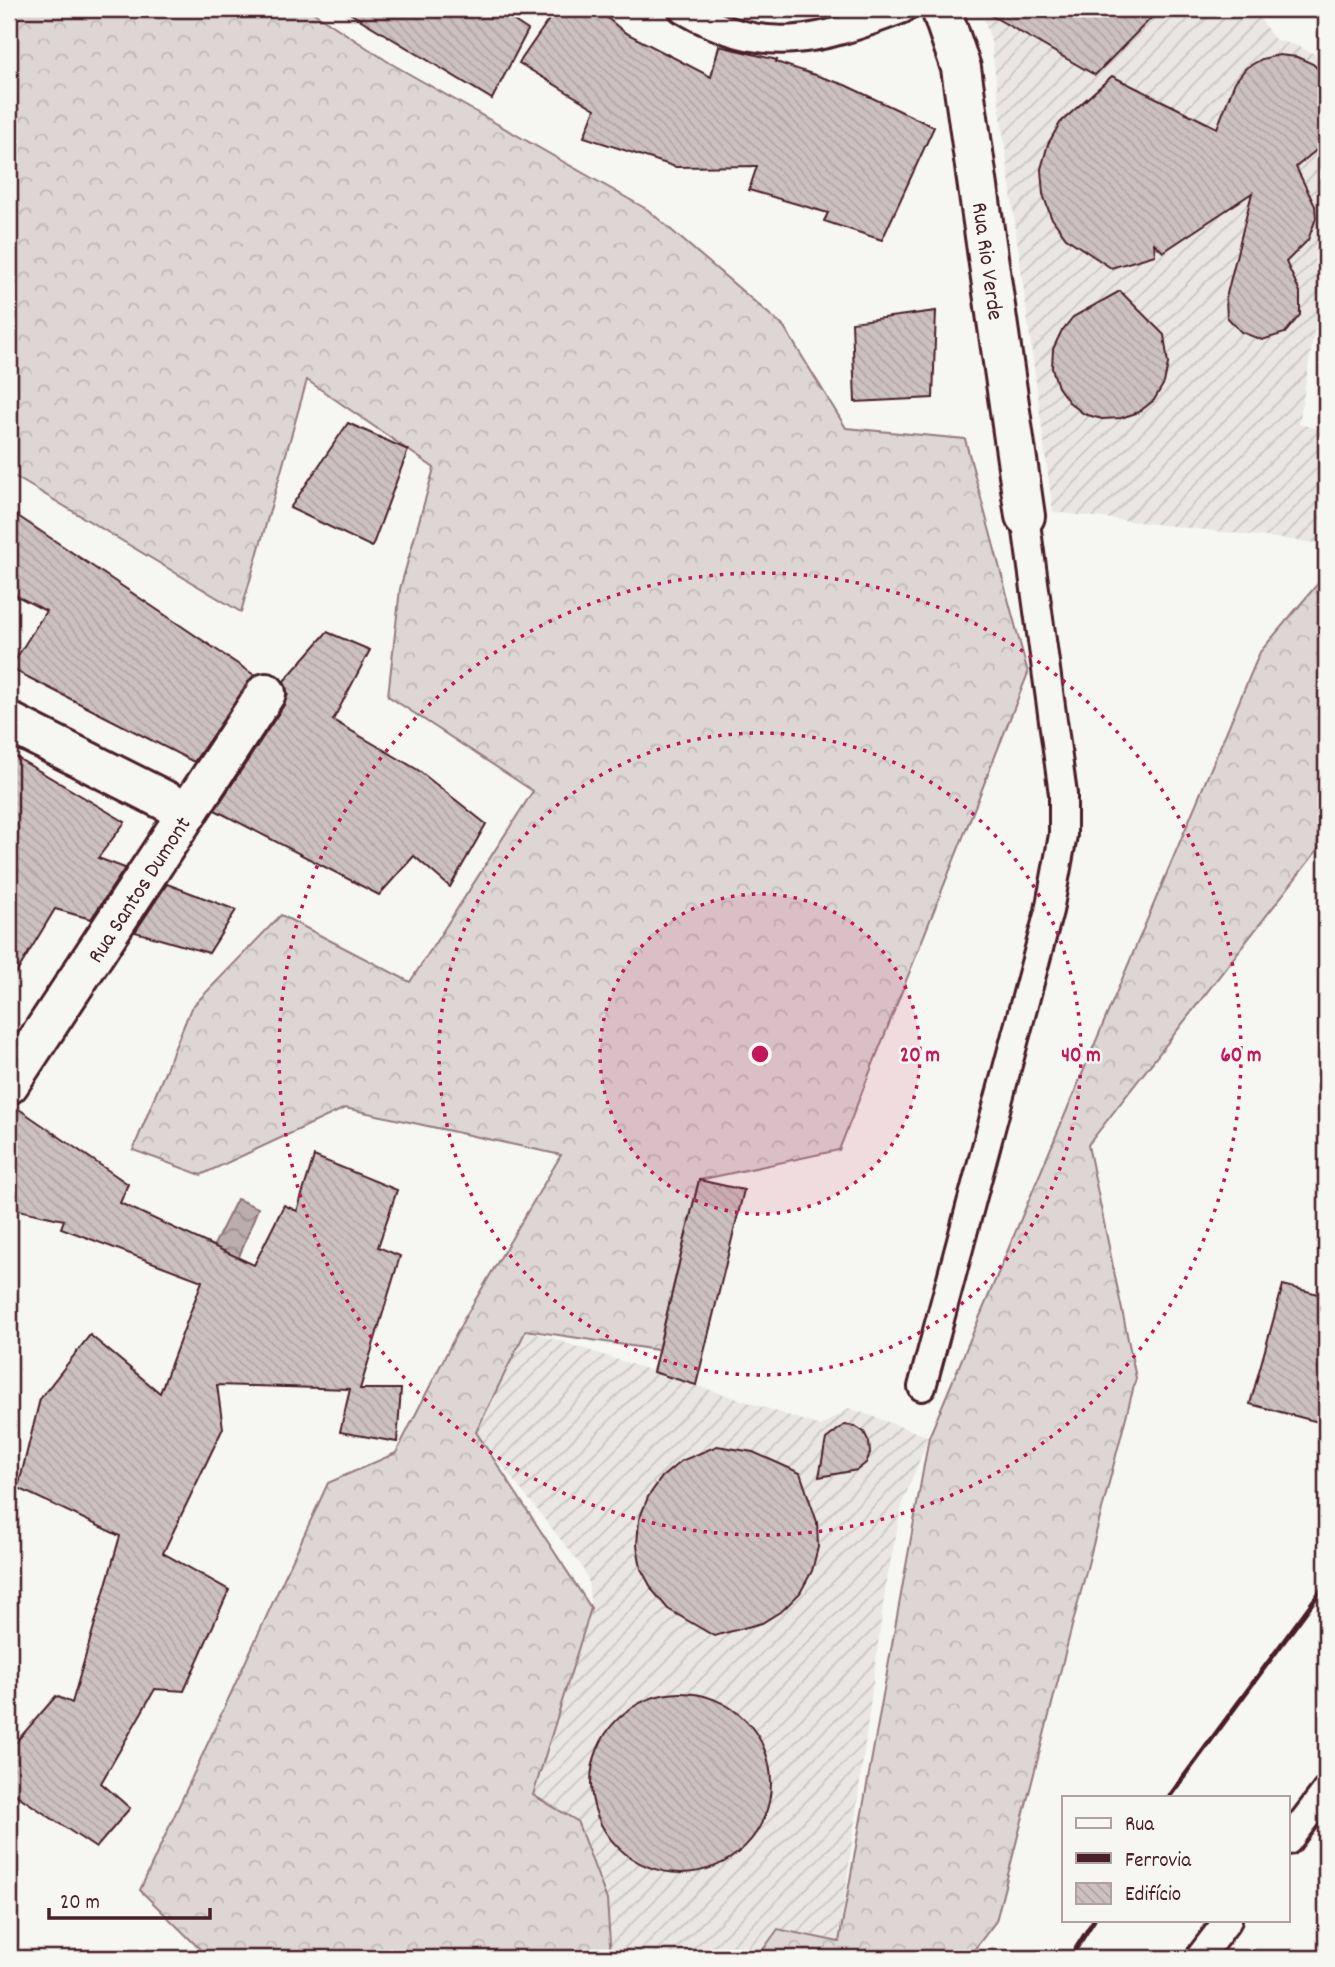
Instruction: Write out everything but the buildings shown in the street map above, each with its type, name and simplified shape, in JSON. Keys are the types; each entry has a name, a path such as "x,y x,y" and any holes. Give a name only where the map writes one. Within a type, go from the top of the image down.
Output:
{"street":[{"name":"Rua Rio Verde","path":"941,9 961,68 1025,516"},
{"name":"Rua Santos Dumont","path":"9,1084 266,693"},
{"path":"9,722 188,812"}],"lane":[{"path":"682,9 725,30 751,38 779,41 840,33 903,9"},
{"path":"922,1387 1049,911 1063,835 1059,752 1025,516"},
{"path":"1290,1838 1326,1791"},
{"path":"1199,1958 1226,1922"}],"shaded area":[{"path":"981,9 1253,9 1275,40 1314,54 1326,65 1326,258 1299,424 1326,431 1326,544 1053,512 991,41"},
{"path":"526,1330 821,1426 849,1408 929,1437 903,1501 886,1583 839,1942 778,1929 757,1958 600,1958 518,1787 587,1621 591,1608 588,1579 581,1565 476,1433"}],"green space":[{"path":"9,9 308,9 390,63 648,210 784,327 846,428 965,439 1028,673 839,1150 699,1180 658,1350 526,1330 476,1432 591,1608 533,1795 577,1821 607,1900 611,1958 209,1958 140,1890 328,1483 396,1453 464,1319 561,1155 345,1108 201,1175 133,1150 191,1008 281,915 410,982 533,791 388,696 400,589 434,468 307,380 241,612 9,473"},
{"path":"1326,574 1326,839 1088,1145 1136,1378 996,1921 968,1958 757,1958 778,1929 839,1942 929,1437 1260,652"}],"water":[{"path":"237,1199 258,1208 228,1285 200,1273"}],"railway":[{"path":"1170,1796 1326,1584"},
{"path":"1070,1958 1093,1922"}]}
